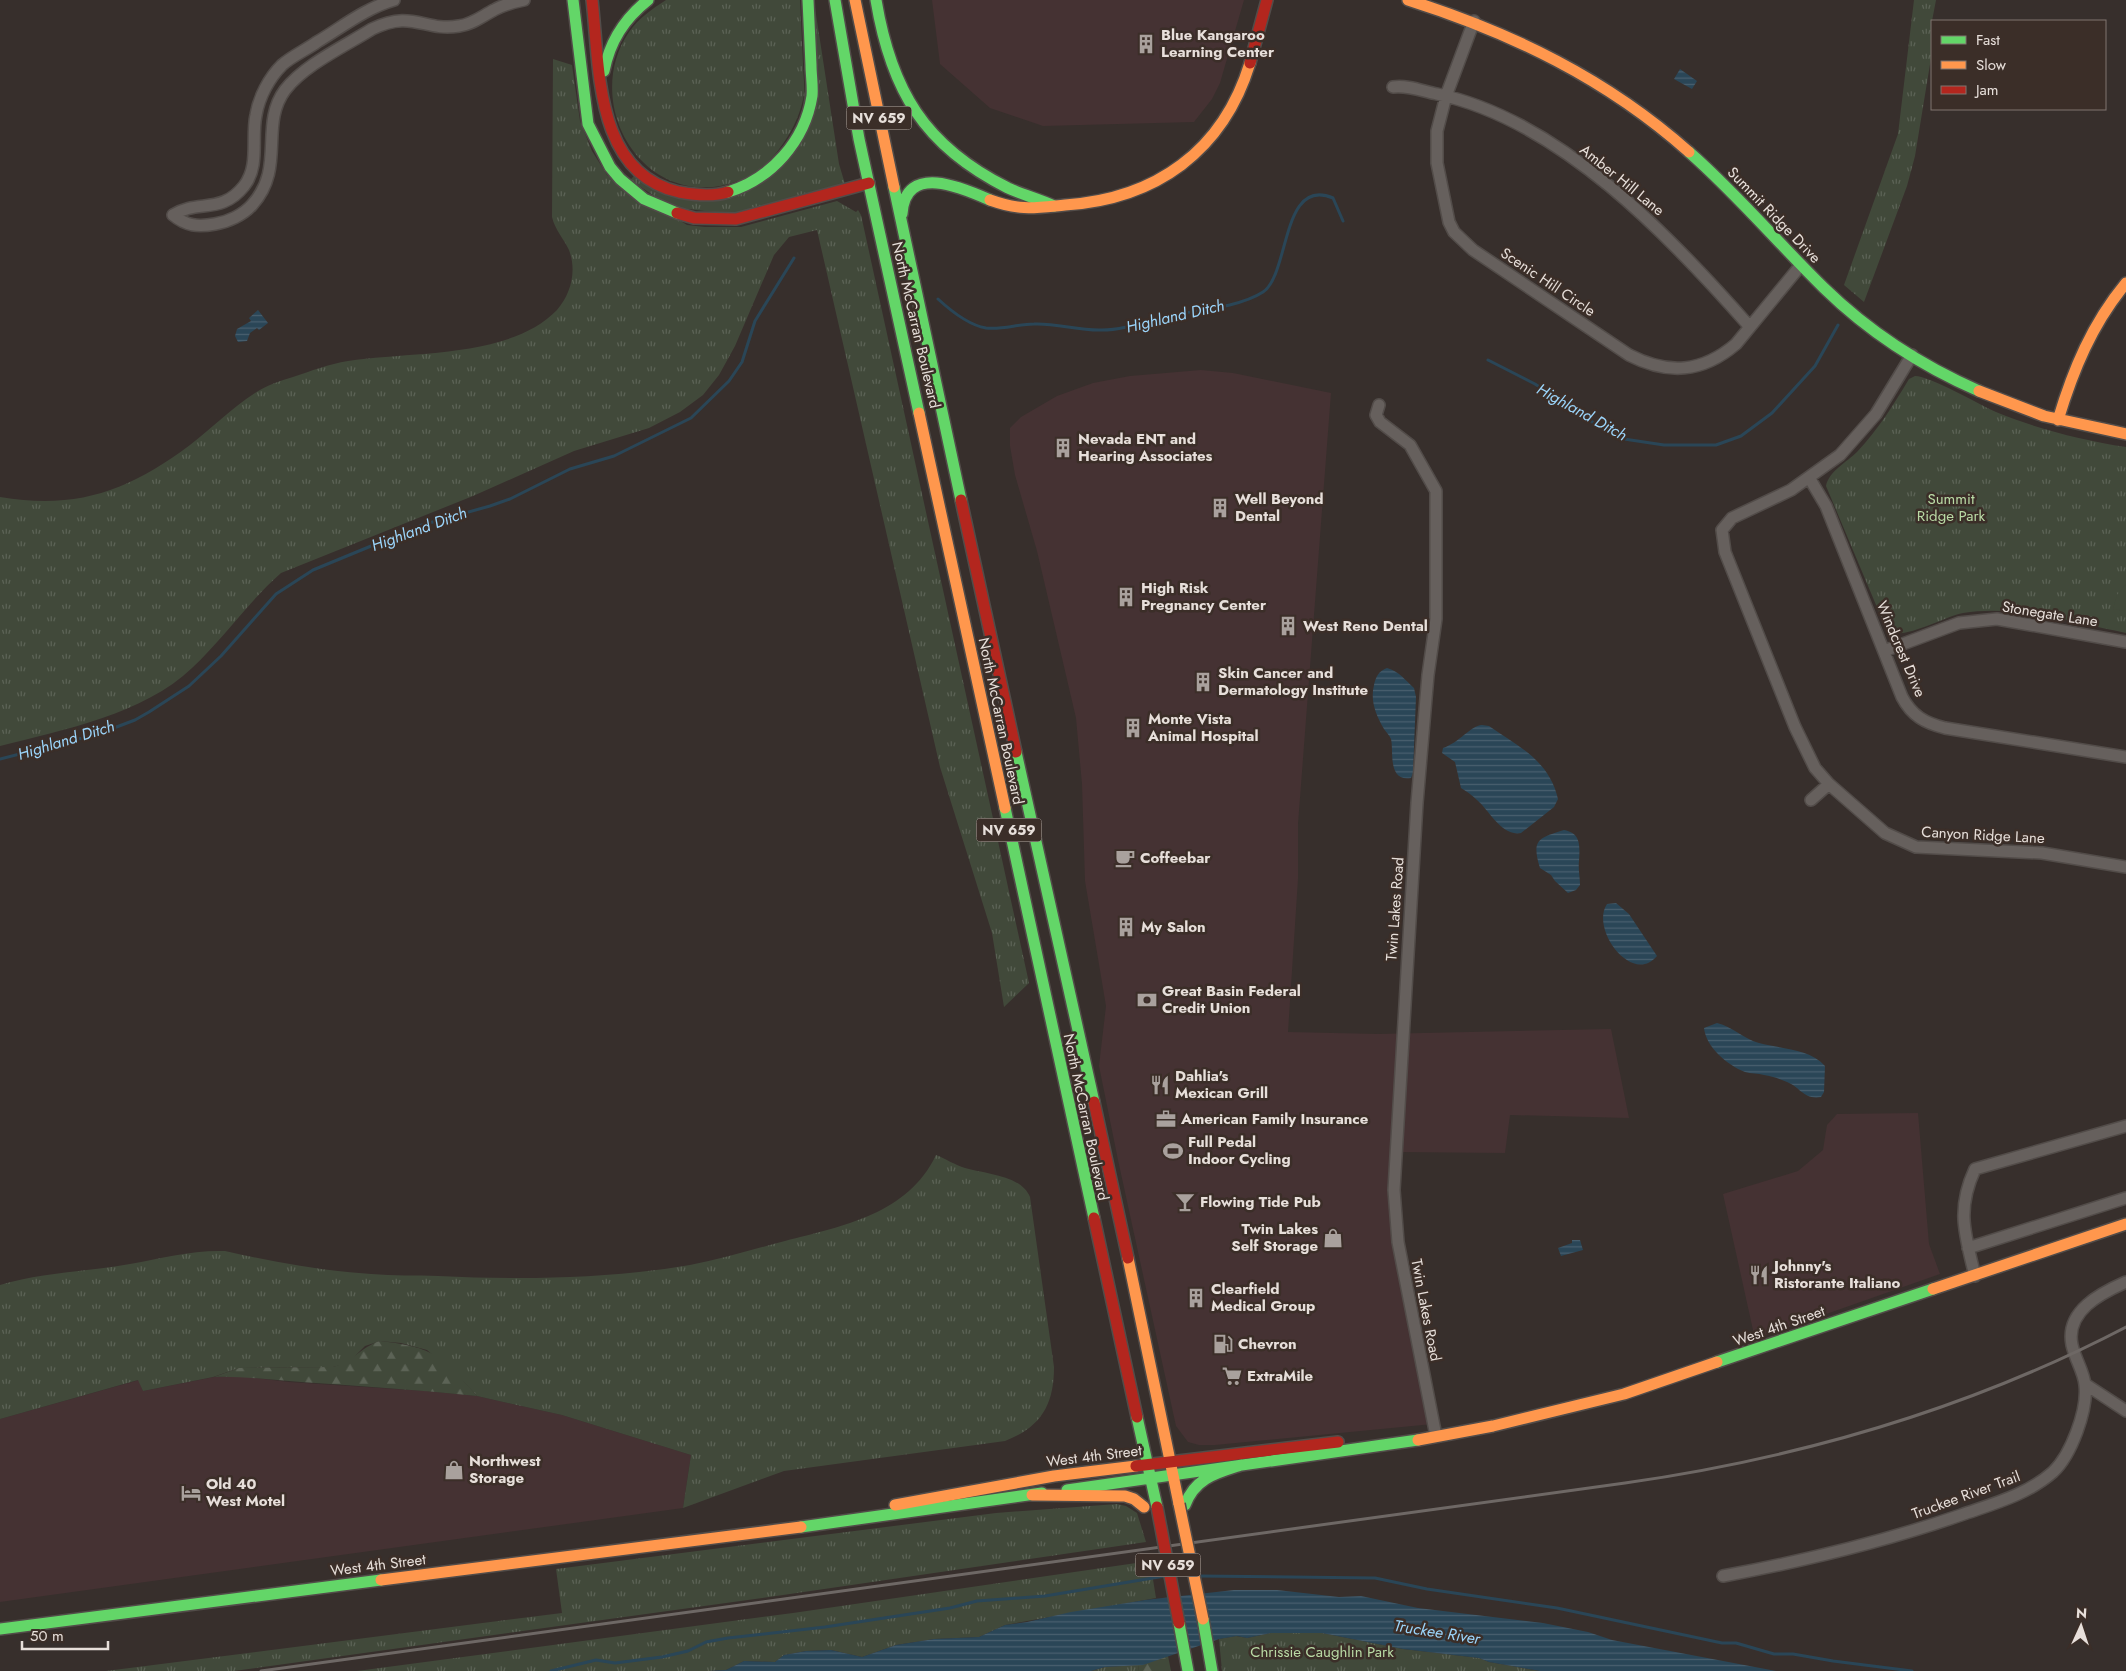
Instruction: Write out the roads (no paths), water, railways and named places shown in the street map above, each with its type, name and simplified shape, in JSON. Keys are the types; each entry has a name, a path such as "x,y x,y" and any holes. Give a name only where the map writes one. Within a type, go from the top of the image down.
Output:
{"main road":[{"path":"573,0 588,124 610,167 620,179 644,199 669,211 694,218 736,219 869,183"},
{"path":"592,0 603,102 614,136 628,161 649,179 664,187 695,195 709,196 725,194 754,183 766,175 787,154 809,109 813,82 808,0"},
{"path":"603,102 603,74 609,50 622,26 648,0"},
{"name":"North McCarran Boulevard","path":"835,0 869,183 1064,1087 1151,1477 1188,1671"},
{"name":"North McCarran Boulevard","path":"855,0 904,236 1182,1504 1188,1553 1203,1619 1212,1671"},
{"path":"876,0 886,52 894,75 903,93 928,128 961,160 979,172 1010,189 1054,206"},
{"path":"904,236 902,208 908,192 916,187 940,182 954,184 990,200 1025,209 1092,204 1133,193 1166,177 1198,150 1218,128 1238,97 1254,50 1267,0"},
{"name":"Summit Ridge Drive","path":"1408,0 1474,21 1526,43 1567,64 1650,118 1703,164 1801,265 1842,304 1912,355 1988,395 2058,420 2126,434"},
{"path":"2058,420 2069,383 2091,331 2105,309 2126,283"},
{"path":"1064,1087 1088,1080"},
{"name":"West 4th Street","path":"0,1629 1032,1495 1436,1436 1535,1417 1624,1394 2126,1224"},
{"name":"West 4th Street","path":"759,1531 1014,1482 1295,1446 1436,1436"},
{"path":"1182,1504 1193,1486 1203,1478 1241,1465"},
{"path":"1032,1495 1063,1497 1125,1496 1134,1499 1144,1507 1153,1524 1168,1565"}],"street":[{"path":"394,0 364,13 282,65 268,84 257,108 253,164 245,184 228,200 217,205 184,208 172,215 189,226 210,225 229,221 249,209 264,189 268,178 274,114 284,91 310,68 372,29 384,23 404,20 439,26 465,25 502,6 524,0"},
{"name":"Scenic Hill Circle","path":"1474,21 1438,122 1436,149 1445,209 1454,232 1473,250 1629,355 1659,368 1677,369 1710,361 1736,344 1801,265"},
{"name":"Amber Hill Lane","path":"1393,87 1410,87 1446,96 1484,109 1526,130 1581,164 1607,183 1658,228 1750,327"},
{"path":"1810,479 1840,455 1862,432 1888,397 1912,355"},
{"name":"Twin Lakes Road","path":"1379,405 1376,415 1380,422 1410,445 1436,491 1436,619 1428,676 1417,804 1394,1182 1398,1242 1436,1436"},
{"name":"Canyon Ridge Lane","path":"1810,479 1772,500 1732,518 1722,530 1725,552 1795,727 1815,768 1828,784 1885,833 1916,847 2042,853 2126,867"},
{"name":"Windcrest Drive","path":"1810,479 1826,506 1908,709 1930,724 2126,757"},
{"name":"Stonegate Lane","path":"1884,651 1939,629 1959,623 1983,620 2034,624 2126,642"},
{"path":"1811,800 1828,784"},
{"path":"1975,1276 1963,1222 1968,1186 1975,1169 2126,1126"},
{"path":"1968,1248 2126,1198"},
{"name":"Truckee River Trail","path":"1723,1576 1825,1555 1894,1536 2024,1492 2054,1471 2074,1438 2082,1415 2085,1384 2071,1342 2078,1316 2088,1302 2098,1295 2126,1282"},
{"path":"2085,1384 2126,1411"}],"water":[{"path":"1680,69 1697,81 1692,89 1674,79"},
{"path":"258,310 268,323 259,330 257,328 250,333 247,341 238,342 235,336 237,329 251,321 249,318"},
{"path":"1387,668 1399,674 1414,688 1416,697 1413,773 1411,778 1403,778 1395,771 1391,739 1374,708 1373,691 1376,679 1380,672"},
{"path":"1482,725 1489,726 1522,748 1540,764 1554,786 1558,799 1554,807 1521,833 1514,833 1502,827 1482,804 1461,788 1455,762 1442,753 1443,748 1449,746 1473,728"},
{"path":"1564,830 1574,834 1579,845 1580,885 1576,890 1568,893 1551,875 1540,868 1536,851 1539,841 1543,838"},
{"path":"1616,903 1629,914 1657,956 1647,963 1636,964 1626,959 1616,951 1609,939 1604,927 1603,915 1607,904"},
{"path":"1717,1023 1748,1039 1803,1052 1818,1060 1825,1066 1824,1092 1821,1097 1810,1097 1784,1081 1770,1076 1745,1072 1731,1065 1713,1048 1706,1035 1704,1028"},
{"path":"1572,1240 1580,1240 1583,1250 1561,1256 1558,1248 1572,1243"},
{"name":"Truckee River","path":"1234,1590 1277,1590 1339,1597 1361,1596 1418,1608 1543,1623 1588,1632 1612,1640 1776,1671 1540,1671 1489,1662 1479,1658 1403,1649 1322,1633 1271,1633 1247,1638 1237,1636 1219,1639 1143,1665 1105,1667 1091,1671 709,1671 726,1670 744,1661 775,1662 784,1655 806,1651 831,1650 862,1657 896,1645 934,1639 979,1637 1005,1625 1071,1612 1145,1600"}],"waterway":[{"name":"Highland Ditch","path":"938,299 966,321 986,328 1043,324 1093,330 1111,330 1172,315 1231,305 1263,292 1272,282 1295,213 1304,201 1316,195 1333,198 1343,221"},
{"name":"Highland Ditch","path":"0,759 98,734 135,720 149,712 189,686 221,656 276,594 313,570 422,525 510,499 570,469 614,456 691,418 729,381 742,362 755,321 794,258"},
{"name":"Highland Ditch","path":"1488,360 1535,384 1609,433 1624,439 1664,445 1716,445 1741,436 1772,413 1815,366 1838,325"},
{"path":"551,1671 596,1660 615,1663 662,1657 688,1651 706,1642 728,1638 825,1627 950,1608 977,1601 1045,1596 1165,1576"},
{"path":"1199,1576 1375,1578 1427,1589 1557,1608 1722,1643 1736,1643 1774,1654 1793,1654 1912,1671"}],"railway":[{"path":"261,1671 1625,1483 1690,1472 1755,1460 1819,1444 1945,1406 2067,1356 2126,1327"}],"place":[{"name":"Blue Kangaroo Learning Center","path":"1146,44"},
{"name":"Nevada ENT and Hearing Associates","path":"1063,448"},
{"name":"Well Beyond Dental","path":"1220,508"},
{"name":"High Risk Pregnancy Center","path":"1126,597"},
{"name":"West Reno Dental","path":"1288,626"},
{"name":"Skin Cancer and Dermatology Institute","path":"1203,682"},
{"name":"Monte Vista Animal Hospital","path":"1133,728"},
{"name":"Coffeebar","path":"1125,858"},
{"name":"My Salon","path":"1126,927"},
{"name":"Great Basin Federal Credit Union","path":"1147,1000"},
{"name":"Dahlia's Mexican Grill","path":"1160,1085"},
{"name":"American Family Insurance","path":"1166,1119"},
{"name":"Full Pedal Indoor Cycling","path":"1173,1151"},
{"name":"Flowing Tide Pub","path":"1185,1202"},
{"name":"Twin Lakes Self Storage","path":"1333,1238"},
{"name":"Johnny's Ristorante Italiano","path":"1759,1275"},
{"name":"Clearfield Medical Group","path":"1196,1298"},
{"name":"Chevron","path":"1223,1344"},
{"name":"ExtraMile","path":"1232,1376"},
{"name":"Northwest Storage","path":"454,1470"},
{"name":"Old 40 West Motel","path":"191,1493"}],"park label":[{"name":"Summit Ridge Park","path":"1951,508"},
{"name":"Chrissie Caughlin Park","path":"1322,1652"}]}
